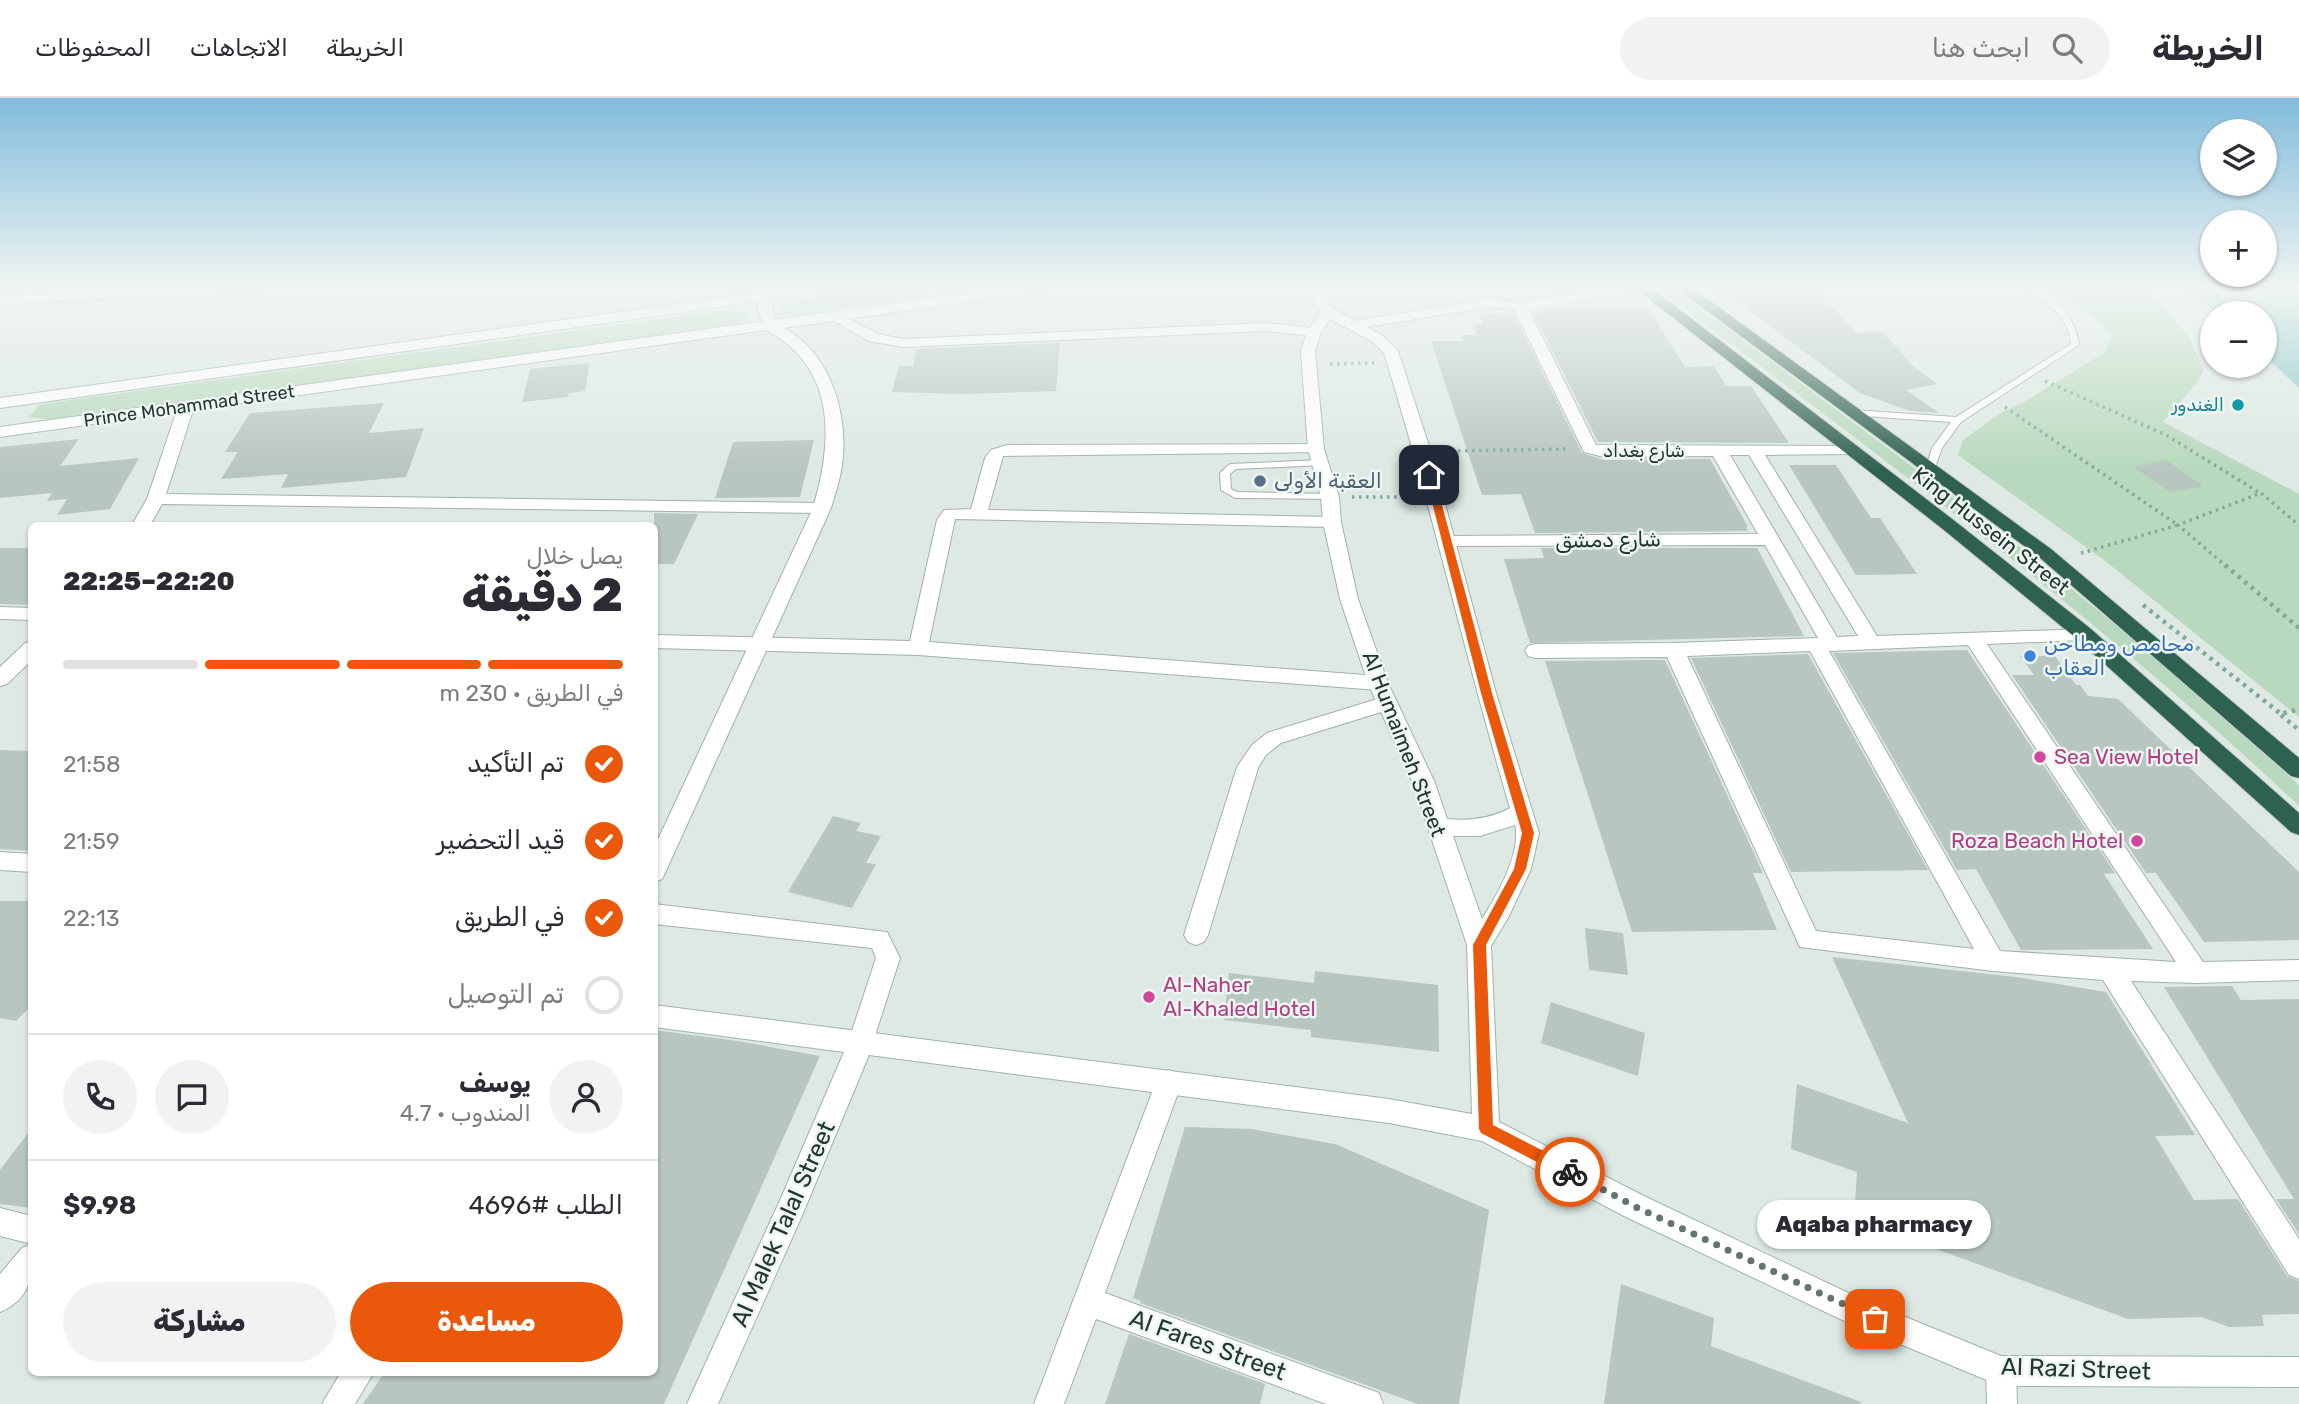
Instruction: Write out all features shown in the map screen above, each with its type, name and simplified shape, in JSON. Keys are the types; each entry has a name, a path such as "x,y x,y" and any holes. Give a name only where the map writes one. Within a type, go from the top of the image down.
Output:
{"highway":[{"name":"King Hussein Street","path":"1719,348 1950,526 2084,634 2299,826"},
{"name":"King Hussein Street","path":"1764,348 2045,553 2299,770"},
{"path":"1950,526 1994,514"}],"street":[{"name":"Prince Mohammad Street","path":"0,403 380,348"},
{"name":"Prince Mohammad Street","path":"2,432 612,348"},
{"path":"658,864 822,508 834,462 835,431 830,400 815,364 803,348"},
{"name":"Al Humaimeh Street","path":"1318,348 1307,364 1319,456 1330,497 1332,522 1349,599 1383,693 1424,783 1479,945 1486,1129"},
{"path":"1388,348 1396,363 1423,452 1528,833 1520,869 1500,911 1479,945"},
{"name":"شارع بغداد","path":"1540,348 1590,449 1604,452 1849,449"},
{"path":"2,432 18,400"},
{"path":"143,522 156,499 186,407"},
{"path":"978,513 993,458 997,453 1007,450 1319,456"},
{"path":"1754,450 1872,643"},
{"path":"1719,451 1769,539 1993,961"},
{"path":"156,499 822,508"},
{"path":"918,648 946,520 956,513 1332,522"},
{"name":"شارع دمشق","path":"1447,542 1769,539"},
{"path":"0,613 28,614"},
{"path":"1535,651 1674,650 2084,634"},
{"path":"1974,639 2197,973"},
{"path":"658,640 918,648 1383,693"},
{"path":"1674,650 1808,940 1993,961 2110,970 2197,973 2299,970"},
{"path":"0,679 28,652"},
{"path":"1196,935 1248,767 1259,750 1273,738 1383,693"},
{"path":"1437,825 1467,829 1481,827 1521,812"},
{"path":"0,861 28,863"},
{"name":"Al Malek Talal Street","path":"658,914 879,939 888,958 861,1043 791,1208 702,1404"},
{"path":"2110,970 2299,1265"},
{"name":"Al Razi Street","path":"658,1017 1389,1111 1486,1129 1636,1207 1850,1309 2001,1371 2299,1372"},
{"path":"1049,1404 1169,1082"},
{"path":"0,1222 28,1229"},
{"path":"0,1297 28,1263"},
{"name":"Al Fares Street","path":"1087,1301 1368,1404"},
{"path":"2001,1371 2002,1404"},
{"path":"337,1404 356,1376"}],"lane":[{"path":"1931,468 1937,448 1958,420 2071,348"},
{"path":"1852,413 1958,420"},
{"path":"1319,456 1233,466 1225,473 1226,490 1235,495 1330,497"}],"path":[{"path":"1307,364 1396,363"},
{"path":"2031,374 2166,435 2261,494 2299,525"},
{"path":"1993,398 2178,525 2299,628"},
{"path":"1423,452 1590,449"},
{"path":"2088,561 2077,553 2178,525 2261,494"},
{"path":"1330,497 1436,497"},
{"path":"2141,604 2299,730"},
{"path":"2281,714 2299,709"}],"green space":[{"path":"450,348 570,348 52,420 29,417 39,405"},
{"path":"1736,348 1753,348 2025,551 2129,636 2299,785 2299,806 2145,668 1903,475"},
{"path":"2106,348 2194,348 2200,362 2200,378 2163,422 2299,494 2299,717 2104,560 1958,455 1963,440 2000,413 2024,402 2104,353"}],"water":[{"path":"2277,348 2299,348 2299,388 2277,367"}],"building":[{"path":"1060,348 1056,391 963,394 892,392 899,366 913,366 916,349"},
{"path":"1433,348 1531,348 1582,453 1604,460 1710,459 1748,531 1535,533 1521,494 1482,495"},
{"path":"1551,348 1673,348 1685,367 1714,366 1726,386 1751,386 1789,443 1598,442"},
{"path":"1799,348 1897,348 1914,367 1937,384 1906,390 1939,413 1910,411 1860,393"},
{"path":"590,363 585,391 569,393 568,397 522,402 530,369"},
{"path":"384,403 369,433 424,428 406,477 281,488 288,474 221,479 238,452 225,452 250,413"},
{"path":"79,439 60,466 139,458 110,509 57,515 67,499 47,501 52,493 0,498 0,447"},
{"path":"814,440 800,497 715,498 733,442"},
{"path":"2166,460 2203,486 2170,492 2134,467"},
{"path":"1789,465 1836,465 1871,518 1880,518 1917,574 1856,575"},
{"path":"654,513 698,514 674,564 658,564 658,522 654,522"},
{"path":"0,548 28,548 28,605 0,604"},
{"path":"1541,548 1757,548 1804,636 1530,643 1504,559 1544,558"},
{"path":"1967,650 2115,873 2104,874 2153,949 2021,950 1976,869 1957,870 1833,653"},
{"path":"1808,654 1928,870 1791,872 1691,658"},
{"path":"2020,656 2055,656 2076,685 2080,685 2088,696 2118,699 2299,872 2299,940 2204,942 2156,873 2146,873 2012,675 2034,675"},
{"path":"1665,660 1763,873 1753,873 1777,930 1632,932 1545,661"},
{"path":"0,750 28,751 28,851 0,849"},
{"path":"833,816 861,823 856,831 881,836 866,863 876,864 852,908 788,892"},
{"path":"0,901 28,901 28,1009 16,1021 0,1018"},
{"path":"1585,928 1623,933 1628,975 1589,970"},
{"path":"1832,957 2016,977 2106,992 2195,1135 2155,1136 2194,1200 2238,1199 2287,1276 2299,1281 2299,1314 2262,1315 2264,1326 2229,1327 2202,1317 2128,1319 1854,1219 1857,1172 1791,1149 1797,1084 1908,1123"},
{"path":"1315,971 1438,985 1439,1052 1311,1037 1311,1030 1224,1020 1229,973 1314,983"},
{"path":"2232,986 2241,1000 2299,999 2299,1234 2276,1199 2294,1199 2164,987"},
{"path":"1551,1002 1645,1033 1638,1076 1541,1043"},
{"path":"658,1031 820,1056 664,1404 363,1404 382,1376 658,1376"},
{"path":"1185,1127 1251,1129 1335,1144 1489,1210 1459,1404 1418,1404 1140,1303 1141,1301 1133,1298"},
{"path":"28,1133 28,1208 0,1204 0,1170"},
{"path":"1621,1284 1714,1318 1711,1346 1861,1402 1604,1404"},
{"path":"1129,1334 1265,1384 1260,1404 1105,1404"}],"way so far":[{"path":"1570,1172 1636,1207 1875,1319"}],"place":[{"name":"الغندور","path":"2238,405"},
{"name":"العقبة الأولى","path":"1260,481"},
{"name":"محامص ومطاحن العقاب","path":"2030,656"},
{"name":"Sea View Hotel","path":"2040,757"},
{"name":"Roza Beach Hotel","path":"2137,841"},
{"name":"Al-Naher Al-Khaled Hotel","path":"1149,997"},
{"name":"Aqaba pharmacy","path":"1875,1319"}],"route":[{"path":"1429,475 1486,693 1528,833 1520,869 1500,911 1479,945 1486,1073 1486,1129 1570,1172"}]}
